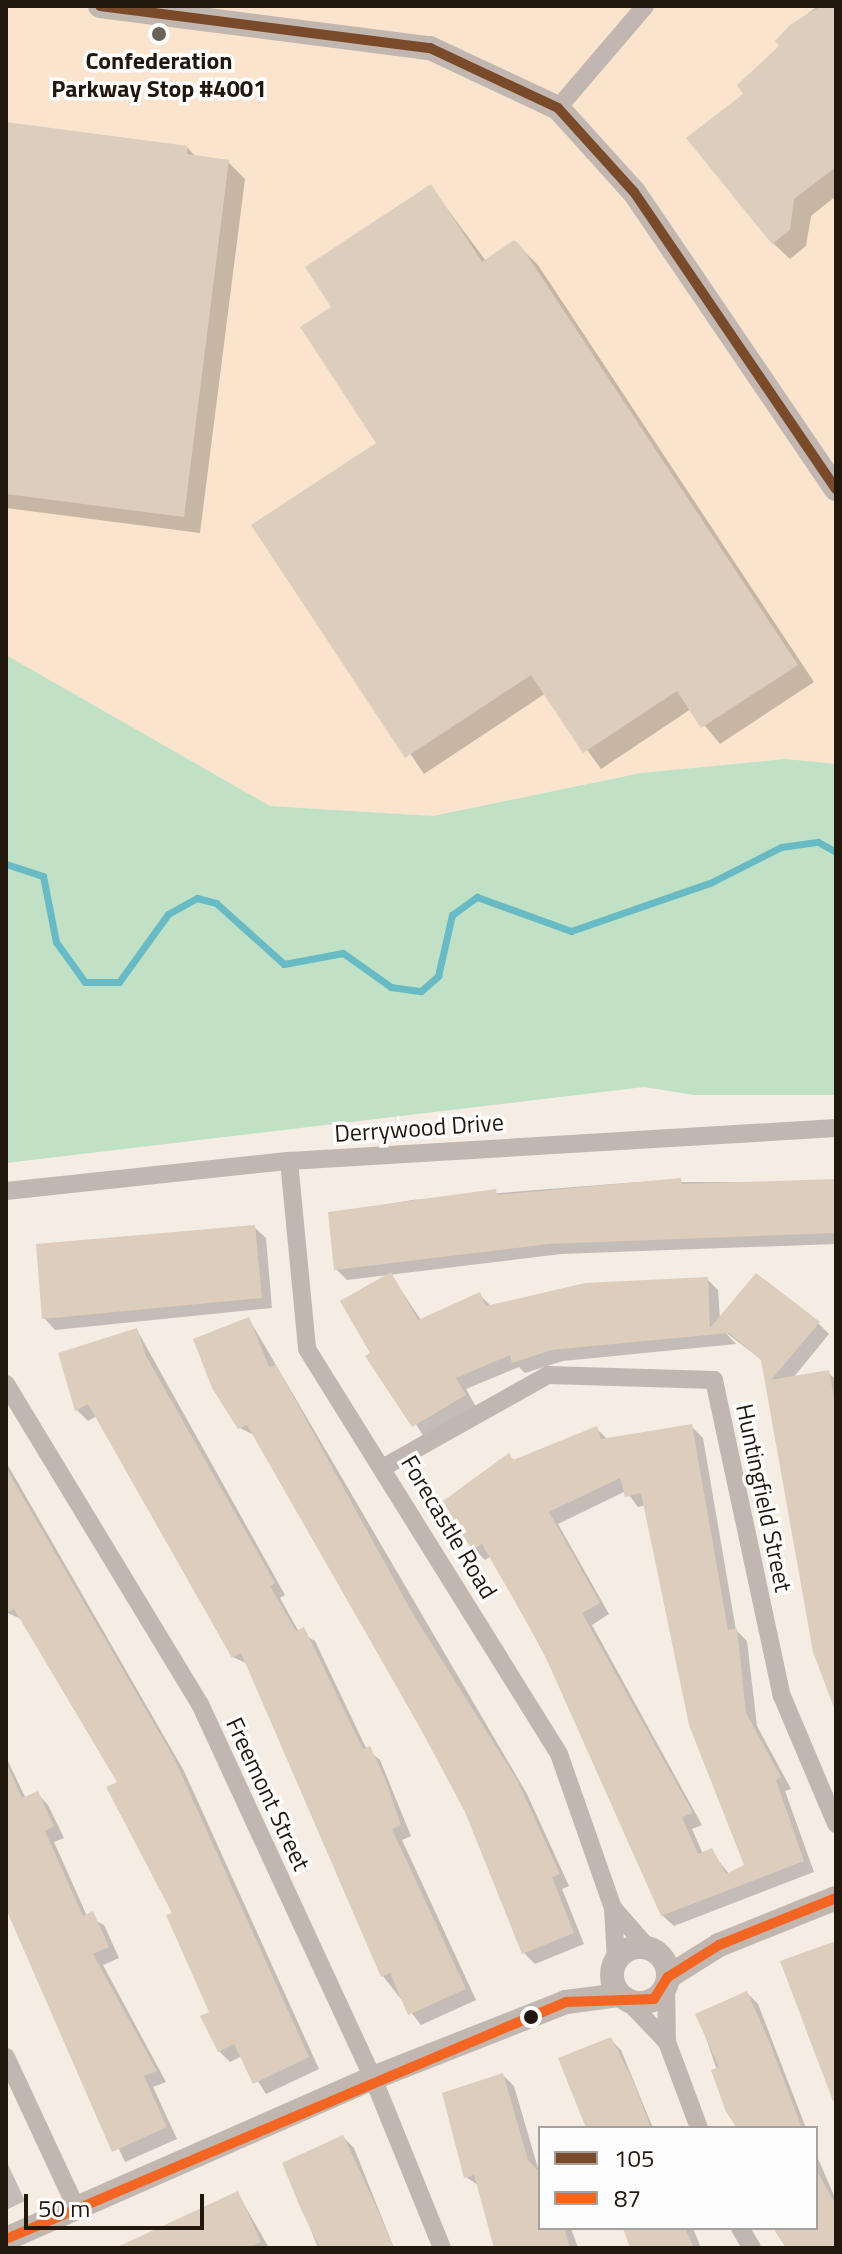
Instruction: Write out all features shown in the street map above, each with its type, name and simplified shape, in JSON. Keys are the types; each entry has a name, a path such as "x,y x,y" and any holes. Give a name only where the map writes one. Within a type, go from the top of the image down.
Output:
{"street":[{"path":"100,6 430,48 558,108 634,192 836,489"},
{"path":"558,108 645,6"},
{"name":"Derrywood Drive","path":"6,1191 289,1161 836,1128"},
{"name":"Forecastle Road","path":"289,1161 307,1349 384,1467 559,1754 613,1908 614,1964"},
{"name":"Huntingfield Street","path":"384,1467 548,1375 714,1380 782,1696 836,1824"},
{"name":"Freemont Street","path":"6,1384 200,1704 373,2078 442,2248"},
{"path":"566,2002 623,1998 645,2003 667,1981 719,1945 836,1898"},
{"name":"Forecastle Road","path":"613,1908 652,1950"},
{"path":"6,2239 373,2078 566,2002 614,1964 652,1950 719,1945"},
{"path":"652,1950 667,1981 667,2042 698,2126"},
{"path":"614,1964 623,1998 667,2042"},
{"path":"6,2057 76,2207"},
{"path":"741,2230 752,2248"}],"shaded area":[{"path":"6,6 836,6 836,764 786,759 641,773 433,816 270,806 6,655"}],"green space":[{"path":"6,655 270,806 433,816 641,773 786,759 836,764 836,1095 694,1095 644,1087 6,1163"}],"building":[{"path":"821,6 836,6 836,167 794,199 790,230 772,244 686,138 743,94 737,85 779,46 775,41 790,25"},
{"path":"6,122 188,146 187,154 229,160 184,517 6,494"},
{"path":"431,184 482,262 514,240 521,246 798,665 701,728 677,691 583,753 531,675 405,758 251,525 376,443 300,327 331,307 305,267"},
{"path":"681,1178 682,1184 836,1179 836,1233 549,1244 334,1270 328,1212 496,1189 497,1195"},
{"path":"255,1225 262,1298 42,1319 36,1244"},
{"path":"391,1272 418,1320 480,1292 486,1306 585,1283 708,1277 710,1328 756,1273 820,1322 771,1380 829,1370 836,1409 836,1713 813,1652 761,1360 729,1333 551,1350 512,1363 510,1355 456,1378 466,1395 412,1427 365,1356 370,1353 340,1301"},
{"path":"249,1317 269,1367 276,1365 413,1614 517,1780 560,1874 552,1877 574,1933 522,1954 465,1812 418,1724 247,1425 238,1429 212,1388 193,1339"},
{"path":"137,1328 146,1356 275,1583 270,1586 296,1631 304,1627 363,1749 370,1746 386,1781 401,1825 392,1829 466,1989 408,2015 390,1973 381,1977 241,1653 232,1658 88,1404 75,1411 58,1353"},
{"path":"692,1424 728,1630 737,1628 746,1713 781,1777 776,1780 804,1861 661,1916 542,1649 482,1544 472,1550 443,1501 509,1453 513,1460 597,1426 601,1439","holes":["620,1478 625,1497 641,1493 689,1725 744,1865 726,1874 712,1848 698,1854 682,1817 693,1813 582,1613 600,1603 549,1512"]},
{"path":"6,1468 174,1758 309,2057 253,2084 234,2044 218,2052 200,2016 209,2012 166,1915 172,1913 106,1787 117,1782 14,1609 6,1613"},
{"path":"6,1762 22,1798 38,1791 54,1826 45,1831 83,1916 93,1911 109,1947 93,1954 157,2071 144,2076 167,2127 112,2152 6,1909"},
{"path":"836,1941 836,2101 833,2101 780,1961"},
{"path":"747,1991 801,2126 736,2126 726,2112 711,2070 719,2067 695,2014"},
{"path":"611,2037 635,2085 650,2126 585,2126 558,2058"},
{"path":"503,2073 528,2160 538,2171 538,2230 565,2230 570,2248 494,2248 474,2175 464,2178 442,2093"},
{"path":"343,2135 394,2248 320,2248 300,2207 282,2163"},
{"path":"818,2173 836,2205 836,2248 786,2248 774,2230 818,2230"},
{"path":"238,2191 261,2242 248,2248 115,2248"},
{"path":"624,2230 686,2230 694,2248 630,2248"}],"waterway":[{"path":"6,864 43,876 56,942 85,982 119,982 168,914 197,898 216,903 284,964 343,953 391,987 421,991 438,976 452,915 477,897 571,931 710,883 781,847 818,842 836,852"}],"transit line":[{"name":"105","path":"100,6 430,48 558,108 634,192 836,489"},
{"name":"87","path":"6,2239 566,2002 654,1999 668,1977 719,1945 836,1898"}],"place":[{"name":"Confederation Parkway Stop #4001","path":"159,34"}]}
